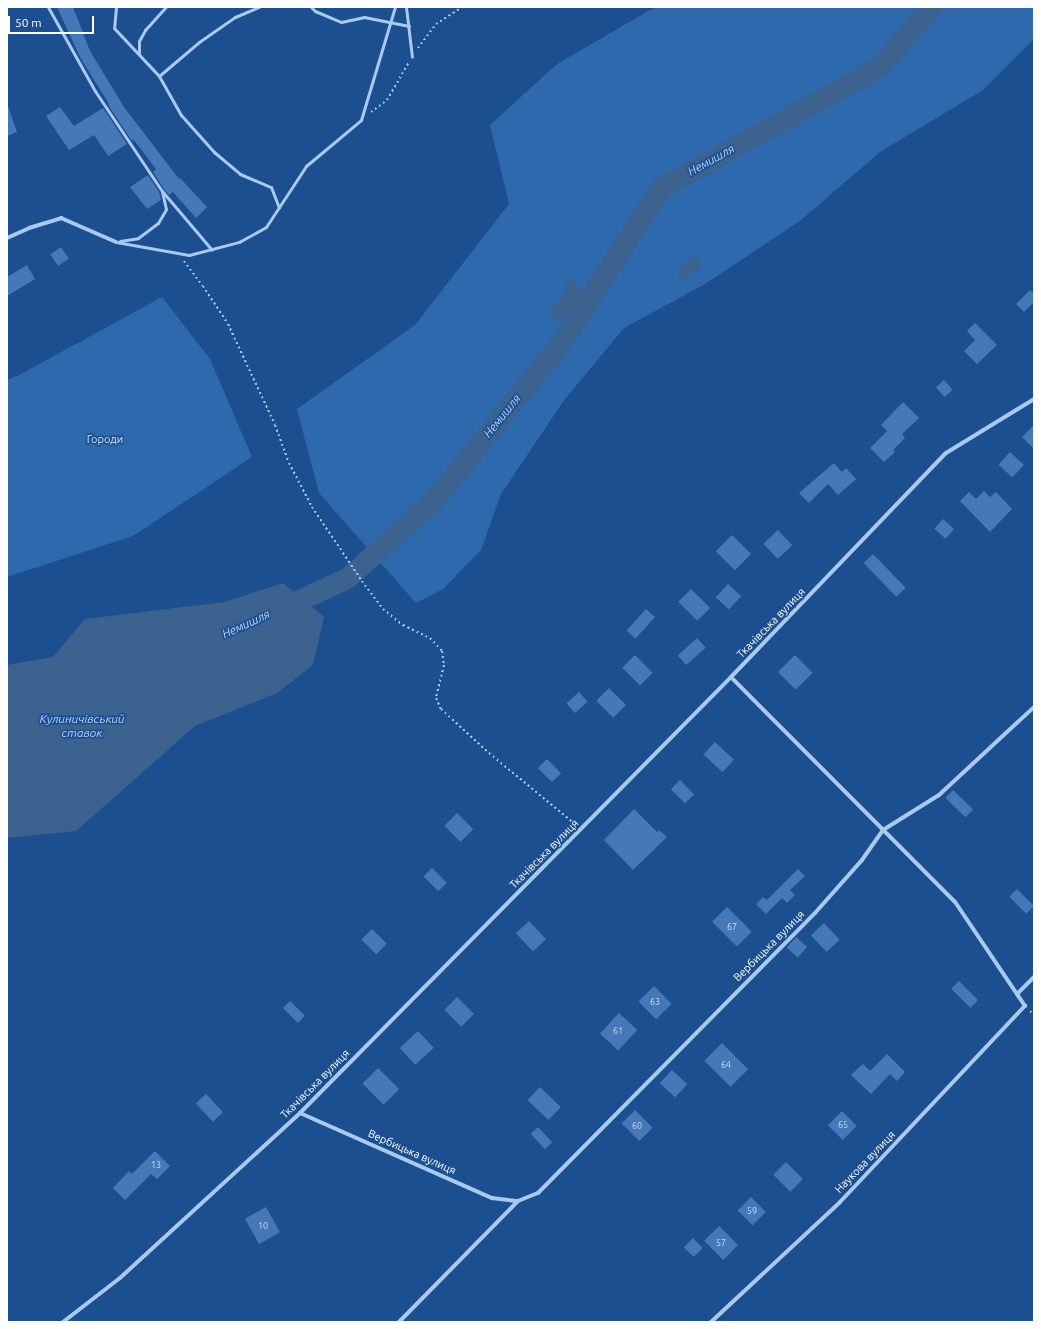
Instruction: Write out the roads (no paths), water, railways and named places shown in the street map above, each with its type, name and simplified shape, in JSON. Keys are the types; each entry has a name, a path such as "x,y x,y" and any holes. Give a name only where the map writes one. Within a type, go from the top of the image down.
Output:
{"street":[{"path":"7,238 29,228 61,218 116,242"},
{"name":"Ткачівська вулиця","path":"63,1322 120,1278 300,1113 731,677 946,453 1034,399"},
{"path":"731,677 955,902 1017,994 1034,977"},
{"name":"Вербицька вулиця","path":"399,1322 518,1201 538,1193 815,913 862,860 883,830 939,795 1034,707"},
{"name":"Наукова вулиця","path":"711,1322 840,1202 1025,1006 1017,994"},
{"name":"Вербицька вулиця","path":"300,1113 492,1198 518,1201"}],"lane":[{"path":"48,7 95,91 162,190 212,250"},
{"path":"116,7 114,28 159,76 181,115 214,152 240,174 271,186 279,208"},
{"path":"138,54 139,41 145,30 166,7"},
{"path":"159,76 199,42 234,17 259,7"},
{"path":"311,7 315,11 341,22 364,17 391,21 409,26"},
{"path":"116,242 189,254 212,250 239,242 266,227 306,166 361,120 395,7"},
{"path":"406,7 412,57"},
{"path":"116,242 138,238 158,222 166,209 162,190"}],"water":[{"path":"696,255 701,267 683,280 679,275 680,268"},
{"path":"572,277 581,293 574,312 551,321 552,305 561,299 567,287 566,280"},
{"name":"Кулиничівський ставок","path":"283,583 324,617 313,665 277,693 195,726 76,831 7,838 7,665 53,657 85,619 225,602"}],"waterway":[{"name":"Немишля","path":"275,611 347,578 431,503 560,344 660,188 879,67 931,7"}],"park label":[{"name":"Городи","path":"105,439"}]}
